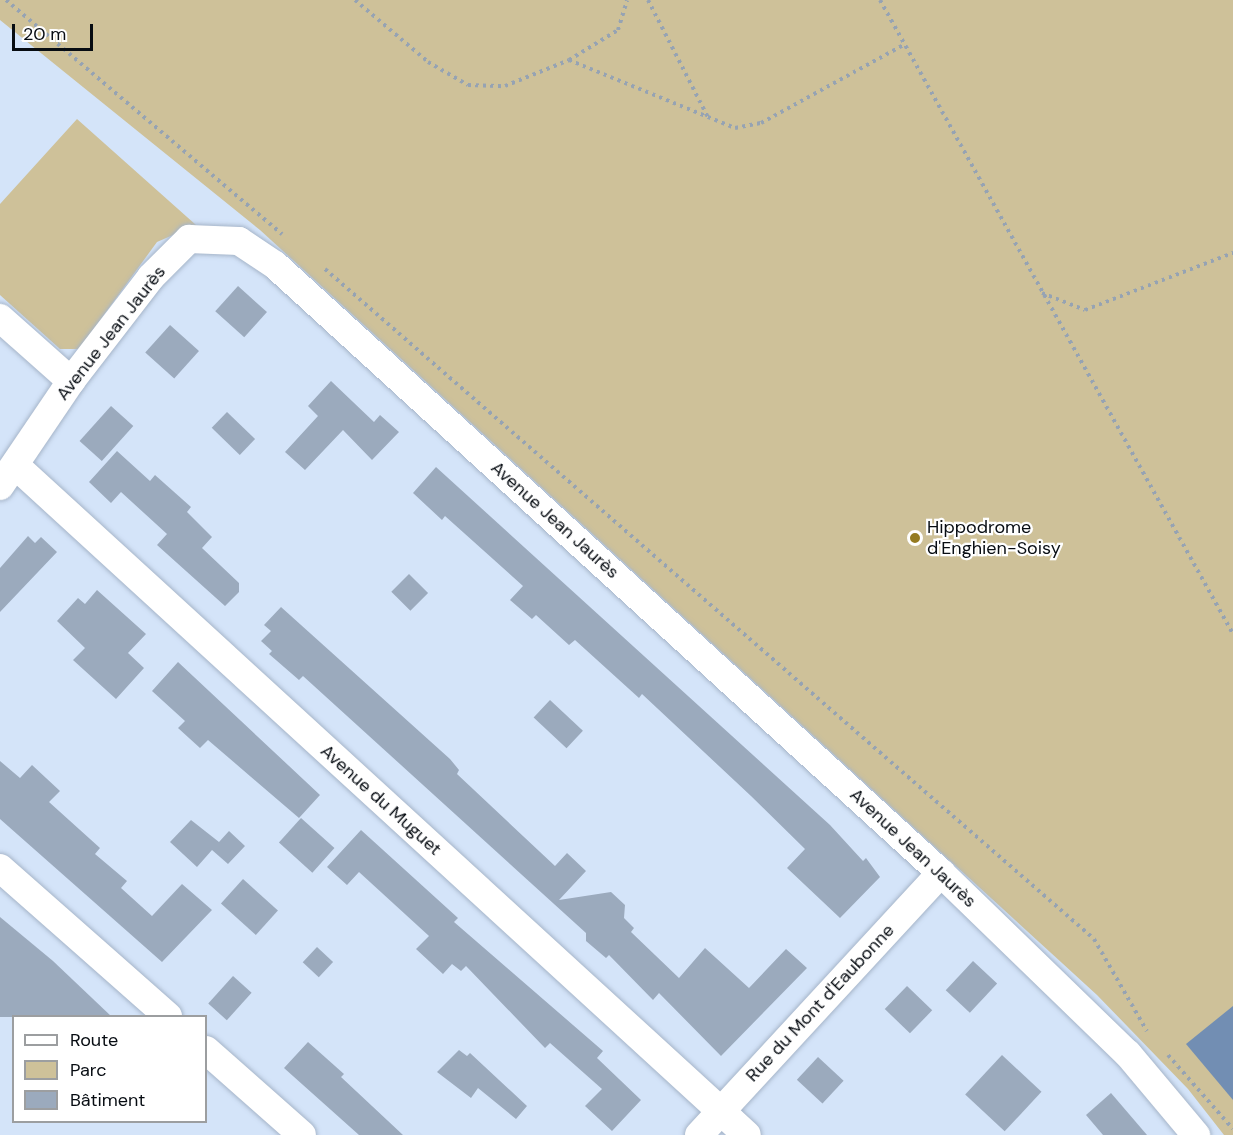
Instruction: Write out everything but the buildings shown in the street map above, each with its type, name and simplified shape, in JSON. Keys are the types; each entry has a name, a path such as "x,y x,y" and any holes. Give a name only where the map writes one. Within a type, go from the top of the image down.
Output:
{"street":[{"name":"Avenue Jean Jaurès","path":"7,476 71,381 151,277 189,239 239,241 284,273 941,873 1128,1054 1196,1135"},
{"path":"0,318 71,381"},
{"name":"Avenue du Muguet","path":"7,476 747,1135"},
{"path":"0,868 166,1015"},
{"name":"Rue du Mont d'Eaubonne","path":"699,1135 941,873"},
{"path":"207,1051 302,1135"}],"path":[{"path":"6,0 286,236"},
{"path":"355,0 429,62 468,85 506,86 569,60 618,30 627,0"},
{"path":"648,0 709,120"},
{"path":"880,0 1233,634"},
{"path":"569,60 709,120 735,128 761,123 905,44"},
{"path":"1042,292 1085,309 1233,253"},
{"path":"322,267 1094,939 1151,1035"},
{"path":"1166,1052 1233,1129"}],"green space":[{"name":"Hippodrome d'Enghien-Soisy","path":"0,0 1233,0 1233,1135 1224,1135 1188,1089 1097,995 260,230 0,20"},
{"path":"77,119 196,225 157,242 79,349 60,349 0,295 0,204"}],"water":[{"path":"1233,1006 1233,1100 1186,1044"}],"place":[{"name":"Hippodrome d'Enghien-Soisy","path":"915,538"}]}
